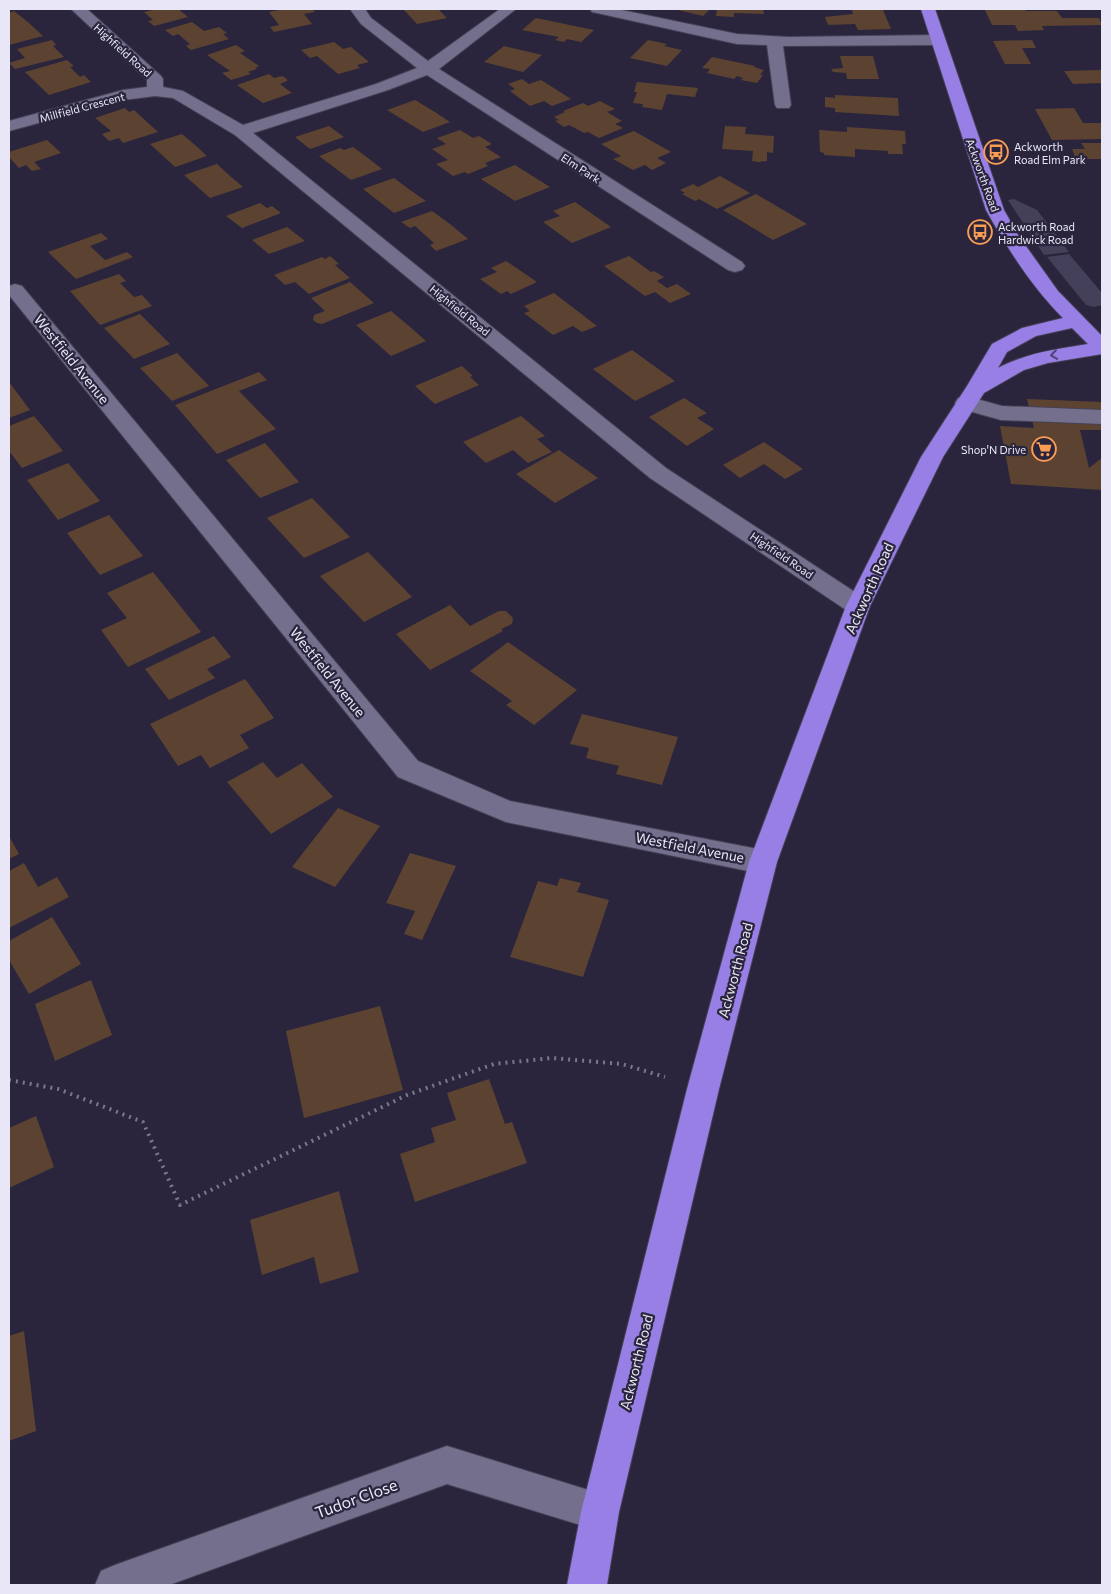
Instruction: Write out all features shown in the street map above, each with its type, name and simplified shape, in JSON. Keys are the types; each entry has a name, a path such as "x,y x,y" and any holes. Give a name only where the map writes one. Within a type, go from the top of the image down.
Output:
{"highway":[{"name":"Ackworth Road","path":"928,9 995,210 1008,235 1029,267 1051,295 1102,348"},
{"name":"Ackworth Road","path":"587,1585 600,1512 704,1089 763,862 858,606 932,457 972,396 999,348 1029,332 1076,321"},
{"name":"Ackworth Road","path":"972,396 1017,366 1044,357 1102,348"}],"street":[{"name":"Highfield Road","path":"78,9 155,79 155,91 177,94 241,131 658,473 858,606"},
{"name":"Elm Park","path":"357,9 366,21 428,69 736,266"},
{"path":"241,131 382,87 428,69 509,9"},
{"path":"597,9 737,39 774,41 937,40"},
{"path":"774,41 783,105"},
{"name":"Millfield Crescent","path":"9,126 123,95 155,91"},
{"name":"Westfield Avenue","path":"15,290 408,769 506,811 763,862"},
{"path":"972,396 1000,413 1102,417"},
{"name":"Tudor Close","path":"115,1585 447,1465 600,1512"}],"path":[{"path":"9,1080 58,1089 143,1122 180,1205 407,1096 494,1064 552,1058 622,1064 704,1089"}],"shaded area":[{"path":"1014,199 1037,210 1069,252 1044,255 1008,200"},
{"path":"1069,254 1102,293 1102,305 1094,307 1086,305 1047,257"}],"building":[{"path":"157,9 178,9 188,17 154,26 148,21 153,20 144,12"},
{"path":"284,9 312,9 315,12 304,14 312,24 274,32 270,27 279,25 269,12"},
{"path":"438,9 447,18 417,24 404,10"},
{"path":"674,9 710,9 703,16"},
{"path":"717,9 763,9 764,14 734,13 734,17 716,16"},
{"path":"1025,9 1026,11 1057,11 1062,18 1099,18 1102,25 1042,26 1044,30 1018,31 1015,25 992,25 985,10"},
{"path":"852,10 883,10 891,29 858,30 855,24 828,25 825,17 853,14"},
{"path":"14,11 43,36 9,45 9,13"},
{"path":"536,18 594,30 581,42 567,39 564,42 555,40 559,37 522,30"},
{"path":"192,22 204,31 219,27 227,33 223,34 229,39 191,50 186,46 190,44 178,34 173,36 165,30"},
{"path":"52,40 56,45 53,46 64,57 15,69 9,63 25,58 17,49"},
{"path":"648,40 667,44 664,46 682,50 667,66 630,58"},
{"path":"1032,40 1036,48 1022,48 1031,64 1005,64 993,41"},
{"path":"334,42 343,49 351,47 369,62 357,65 360,68 338,74 317,56 310,58 301,50"},
{"path":"236,45 245,51 240,53 259,66 255,68 257,69 248,72 251,74 231,80 222,73 230,71 207,55"},
{"path":"504,46 542,55 523,72 484,62"},
{"path":"840,56 873,56 879,79 847,79 846,73 833,72 831,69 843,68"},
{"path":"712,57 755,66 764,70 760,75 763,75 757,83 741,80 743,78 737,76 734,79 707,73 710,69 702,68"},
{"path":"67,60 74,66 70,67 80,77 84,75 91,82 49,95 25,72"},
{"path":"1102,70 1102,86 1100,83 1073,84 1064,71"},
{"path":"269,74 274,78 282,76 287,79 287,81 280,84 292,93 263,103 237,85"},
{"path":"522,79 529,84 541,80 571,99 552,106 544,101 530,106 510,91 515,89 508,84"},
{"path":"637,82 698,88 695,97 667,94 662,110 642,107 643,104 633,103 637,92 634,92"},
{"path":"835,95 898,98 899,116 835,112 835,108 825,107 825,97 835,98"},
{"path":"415,100 450,122 423,132 387,110"},
{"path":"600,101 615,109 607,112 622,121 615,124 623,128 599,138 569,125 564,127 555,121 559,120 554,117 565,112 563,111 583,103 588,106"},
{"path":"125,108 129,112 134,110 158,132 123,143 119,138 109,141 102,134 111,131 95,118"},
{"path":"1074,108 1083,123 1102,123 1102,139 1052,140 1035,109"},
{"path":"329,126 344,137 310,149 295,137"},
{"path":"725,126 746,127 745,134 774,136 773,153 767,152 767,161 758,162 752,161 753,151 722,149"},
{"path":"847,127 905,131 906,144 902,144 903,154 888,154 888,151 855,149 855,157 824,155 824,153 820,152 819,130 847,132"},
{"path":"460,130 473,138 479,136 492,144 485,147 501,157 485,163 488,166 468,174 465,172 453,176 436,164 448,160 432,149 446,144 437,138"},
{"path":"634,131 671,152 657,158 666,163 652,170 645,165 633,170 613,159 621,156 601,144"},
{"path":"182,134 207,156 175,167 150,144"},
{"path":"47,140 61,153 34,162 41,169 32,171 26,165 19,168 9,157 9,152"},
{"path":"1081,143 1102,143 1102,159 1076,159 1072,149 1085,149"},
{"path":"353,147 382,169 351,180 319,156 340,148 344,150"},
{"path":"217,164 243,187 210,198 184,175"},
{"path":"515,165 550,187 515,201 481,179"},
{"path":"720,176 750,193 717,209 699,199 695,201 682,194 685,193 680,190 693,184 698,187"},
{"path":"394,178 426,201 394,213 363,189"},
{"path":"756,194 807,224 773,240 723,210"},
{"path":"575,202 611,227 572,243 543,222 560,216 553,211"},
{"path":"260,203 267,208 272,206 281,213 242,228 226,216"},
{"path":"432,211 468,239 436,251 430,245 434,243 415,226 410,228 401,222"},
{"path":"287,227 305,241 269,254 252,240"},
{"path":"101,233 108,239 90,246 105,260 127,252 133,257 76,279 48,252"},
{"path":"330,256 339,264 335,265 350,278 309,294 295,282 285,285 274,275 322,257 325,259"},
{"path":"629,256 651,272 654,271 664,277 657,281 667,288 677,284 691,294 670,303 655,292 645,296 604,266"},
{"path":"506,261 537,282 511,294 507,291 501,294 480,279 497,272 491,268"},
{"path":"119,274 126,281 120,283 134,297 142,295 152,306 100,325 70,291"},
{"path":"350,282 374,303 322,324 313,320 314,315 325,311 311,298"},
{"path":"554,293 597,326 582,332 573,326 553,335 524,313 530,311 524,306"},
{"path":"391,311 426,341 391,356 356,325"},
{"path":"140,314 170,344 134,359 104,328"},
{"path":"632,350 675,381 635,401 593,369"},
{"path":"177,353 209,386 172,401 140,368"},
{"path":"462,366 473,376 470,377 479,385 435,404 415,386"},
{"path":"259,372 267,380 239,391 276,429 217,454 175,405"},
{"path":"9,382 30,410 9,418"},
{"path":"684,398 707,413 697,418 714,429 687,446 649,417"},
{"name":"Shop'N Drive","path":"1027,399 1102,402 1102,430 1080,430 1089,468 1102,458 1102,490 1011,484 1000,426 1034,428"},
{"path":"34,416 63,451 22,468 9,451 9,426"},
{"path":"521,416 545,436 537,439 552,452 528,463 513,450 486,463 463,442"},
{"path":"764,442 803,469 785,479 764,464 740,478 723,465"},
{"path":"265,443 299,482 260,498 226,460"},
{"path":"559,450 598,478 555,503 516,474"},
{"path":"68,463 100,501 58,520 27,480"},
{"path":"312,498 350,537 304,558 267,518"},
{"path":"109,515 143,556 100,575 67,533"},
{"path":"368,552 412,597 364,622 320,576"},
{"path":"153,572 201,632 128,667 101,630 127,618 107,593"},
{"path":"450,605 470,626 499,611 506,611 513,618 512,624 501,629 503,631 430,670 396,634"},
{"path":"214,636 231,657 207,669 215,678 169,700 145,669"},
{"path":"508,642 577,690 534,725 506,705 512,701 470,671"},
{"path":"245,679 274,718 240,735 249,748 210,768 201,755 178,766 150,724"},
{"path":"582,714 678,737 662,785 616,774 619,766 586,758 589,748 570,744"},
{"path":"263,762 277,778 302,763 333,797 271,834 227,782"},
{"path":"338,808 380,826 335,887 292,867"},
{"path":"9,836 19,854 9,859"},
{"path":"410,853 456,866 422,940 404,934 415,911 386,903"},
{"path":"24,863 38,887 57,877 69,897 9,928 9,871"},
{"path":"560,878 581,883 577,892 609,900 583,977 510,957 538,881 557,886"},
{"path":"52,917 81,964 29,994 9,960 9,941"},
{"path":"91,980 112,1035 55,1061 35,1004"},
{"path":"380,1006 403,1090 304,1118 286,1031"},
{"path":"489,1079 505,1124 512,1122 527,1163 415,1202 400,1154 435,1142 431,1128 456,1120 447,1093"},
{"path":"36,1116 54,1167 9,1188 9,1128"},
{"path":"339,1191 359,1272 320,1284 314,1257 262,1275 250,1220"},
{"path":"24,1331 36,1431 9,1441 9,1336"}],"place":[{"name":"Ackworth Road Elm Park","path":"996,152"},
{"name":"Ackworth Road Hardwick Road","path":"980,232"},
{"name":"Shop'N Drive","path":"1044,449"}]}
